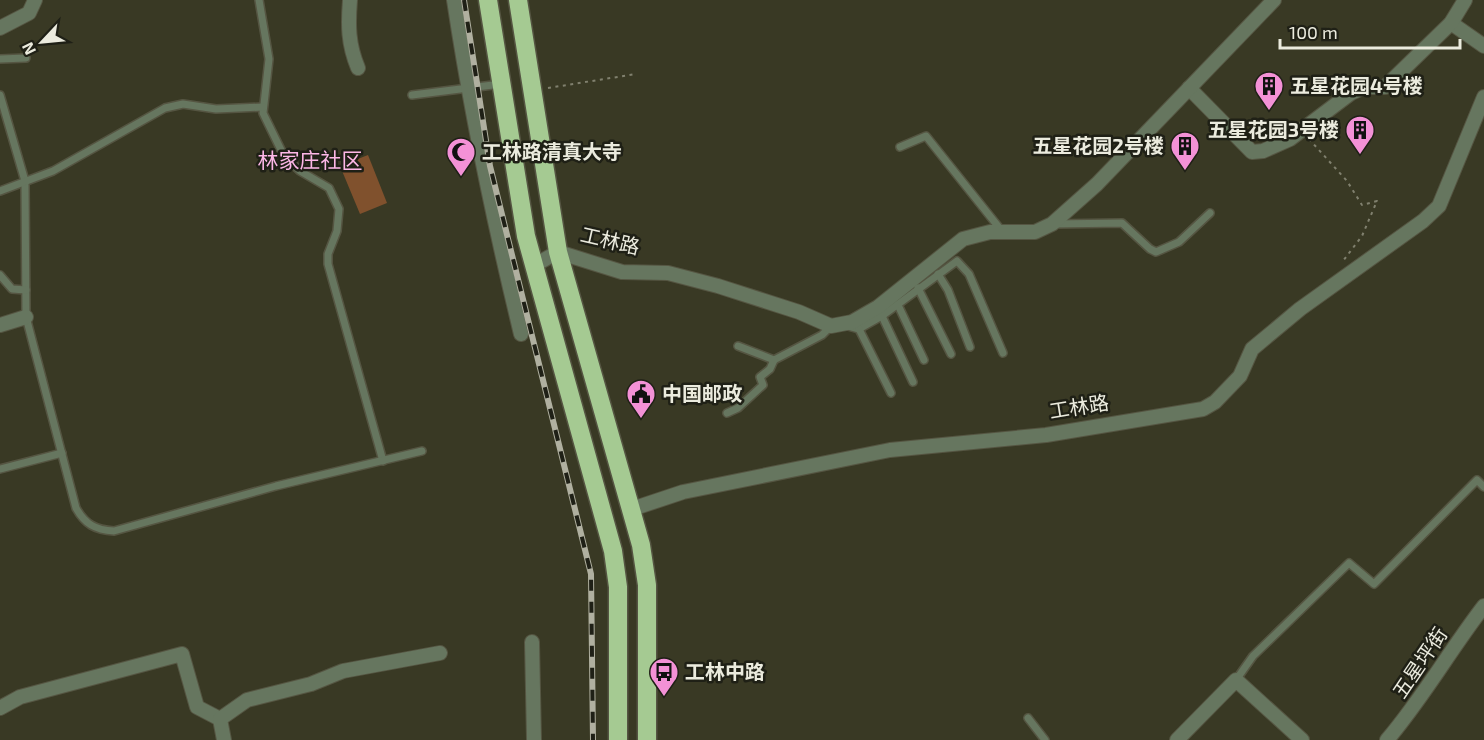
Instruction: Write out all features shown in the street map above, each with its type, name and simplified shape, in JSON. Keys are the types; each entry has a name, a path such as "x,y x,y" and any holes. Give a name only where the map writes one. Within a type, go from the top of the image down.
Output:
{"highway":[{"path":"488,0 533,266 613,551 619,607 618,740"},
{"name":"工林路","path":"518,0 530,91 558,252 641,545 647,585 647,740"}],"street":[{"path":"1,24 29,13 35,0"},
{"path":"351,0 350,49 358,68"},
{"path":"454,0 467,89 491,211 521,334"},
{"path":"837,325 878,307 963,239 990,232 1035,232 1052,224 1097,184 1274,0"},
{"path":"1189,88 1252,152 1263,151 1290,139 1351,93 1365,87 1385,87 1451,23 1466,0"},
{"path":"1451,23 1484,46"},
{"name":"工林路","path":"632,509 683,492 890,450 1046,435 1203,409 1215,402 1240,376 1252,350 1337,283 1424,222 1439,206 1484,97"},
{"name":"工林路","path":"533,266 558,252 622,272 668,273 718,286 837,325"},
{"path":"0,325 26,317"},
{"name":"五星坪街","path":"1387,740 1409,714 1452,647 1484,606"},
{"path":"532,642 534,740"},
{"path":"220,719 247,700 311,684 342,671 440,653"},
{"path":"0,708 20,696 182,654 197,707 220,719"},
{"path":"1177,740 1236,680 1302,740"},
{"path":"220,719 224,740"}],"lane":[{"path":"259,0 268,59 263,113 284,156 300,171 329,188 339,209 338,231 328,255 328,264 383,461"},
{"path":"0,59 26,58"},
{"path":"412,95 501,84"},
{"path":"0,95 25,181 26,317 76,508 82,518 100,530 114,531 276,486 422,451"},
{"path":"0,190 53,171 165,108 183,104 216,109 263,107"},
{"path":"900,147 926,136 1002,232"},
{"path":"1052,224 1122,223 1149,249 1156,252 1179,242 1210,213"},
{"path":"727,413 738,408 763,385 760,377 770,369 774,360 837,325 859,329 898,305 957,261 969,274 1003,353"},
{"path":"938,274 948,290 969,347"},
{"path":"0,275 12,289 26,290"},
{"path":"918,288 951,354"},
{"path":"898,305 924,360"},
{"path":"882,316 913,382"},
{"path":"859,329 891,393"},
{"path":"738,346 774,360"},
{"path":"0,469 62,453"},
{"path":"1236,680 1269,639 1349,563 1374,584 1477,480 1484,488"},
{"path":"1028,718 1045,740"}],"path":[{"path":"530,91 636,74"},
{"path":"1301,131 1347,181 1362,205 1377,201 1362,236 1338,269 1337,283"}],"shaded area":[{"path":"368,155 387,203 360,214 340,166"}],"railway":[{"path":"464,0 490,166 591,574 593,740"}],"place":[{"name":"五星花园4号楼","path":"1269,112"},
{"name":"五星花园3号楼","path":"1360,156"},
{"name":"五星花园2号楼","path":"1185,172"},
{"name":"工林路清真大寺","path":"461,178"},
{"name":"中国邮政","path":"641,420"},
{"name":"工林中路","path":"664,698"}],"district":[{"name":"林家庄社区","path":"310,161"}]}
